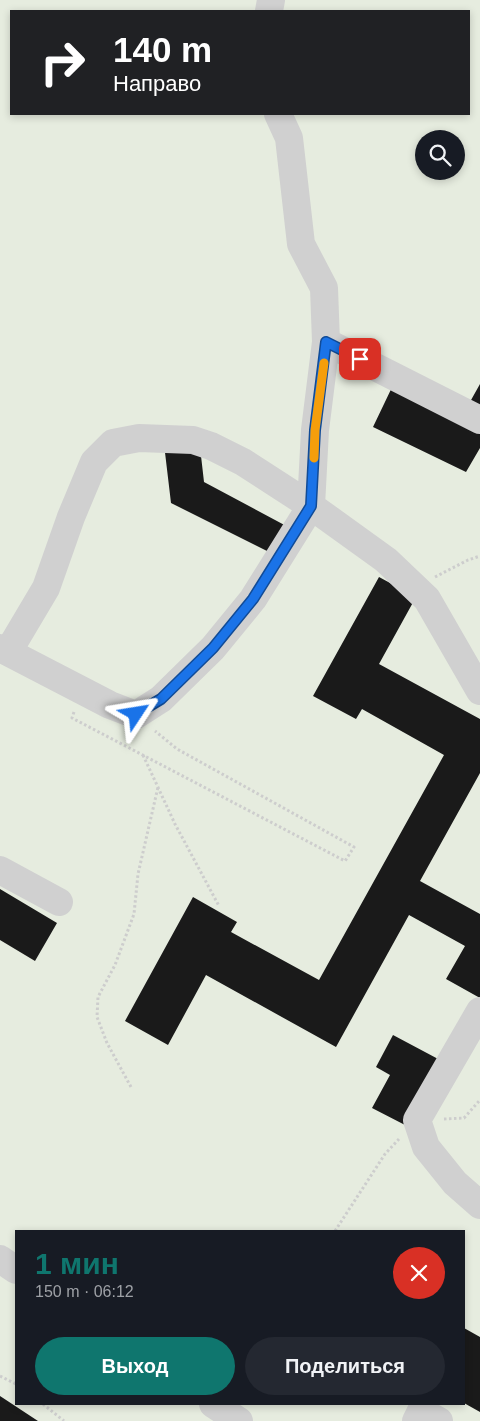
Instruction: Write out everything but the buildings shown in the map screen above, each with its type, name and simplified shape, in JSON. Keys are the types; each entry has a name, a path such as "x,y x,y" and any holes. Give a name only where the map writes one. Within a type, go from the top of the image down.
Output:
{"street":[{"path":"278,115 289,138 301,244 324,288 326,342 315,430 311,506 253,599 213,648 161,699 136,714 110,706 4,650 46,588 71,517 94,462 112,443 139,438 193,440 211,446 243,462 311,506 386,560 427,599 480,691"},
{"path":"326,342 480,420"},
{"path":"0,870 59,902"},
{"path":"480,1012 416,1120 426,1147 455,1183 480,1205"},
{"path":"0,1259 15,1269"},
{"path":"215,1405 239,1421"}],"path":[{"path":"416,589 468,560 480,556"},
{"path":"84,692 72,718 345,861 354,847 177,749 136,714"},
{"path":"142,754 175,824 219,906"},
{"path":"131,1087 107,1043 97,1017 98,997 115,965 134,914 138,874 158,787"},
{"path":"336,1230 386,1154 416,1120 464,1118 480,1100"},
{"path":"0,1376 15,1384"},
{"path":"44,1405 64,1421"}],"shaded area":[{"path":"0,0 480,0 480,1421 0,1421"}],"slow traffic":[{"path":"314,458 315,430 324,363"}],"route":[{"path":"136,714 161,699 213,648 253,599 311,506 315,430 326,342 360,359"}]}
